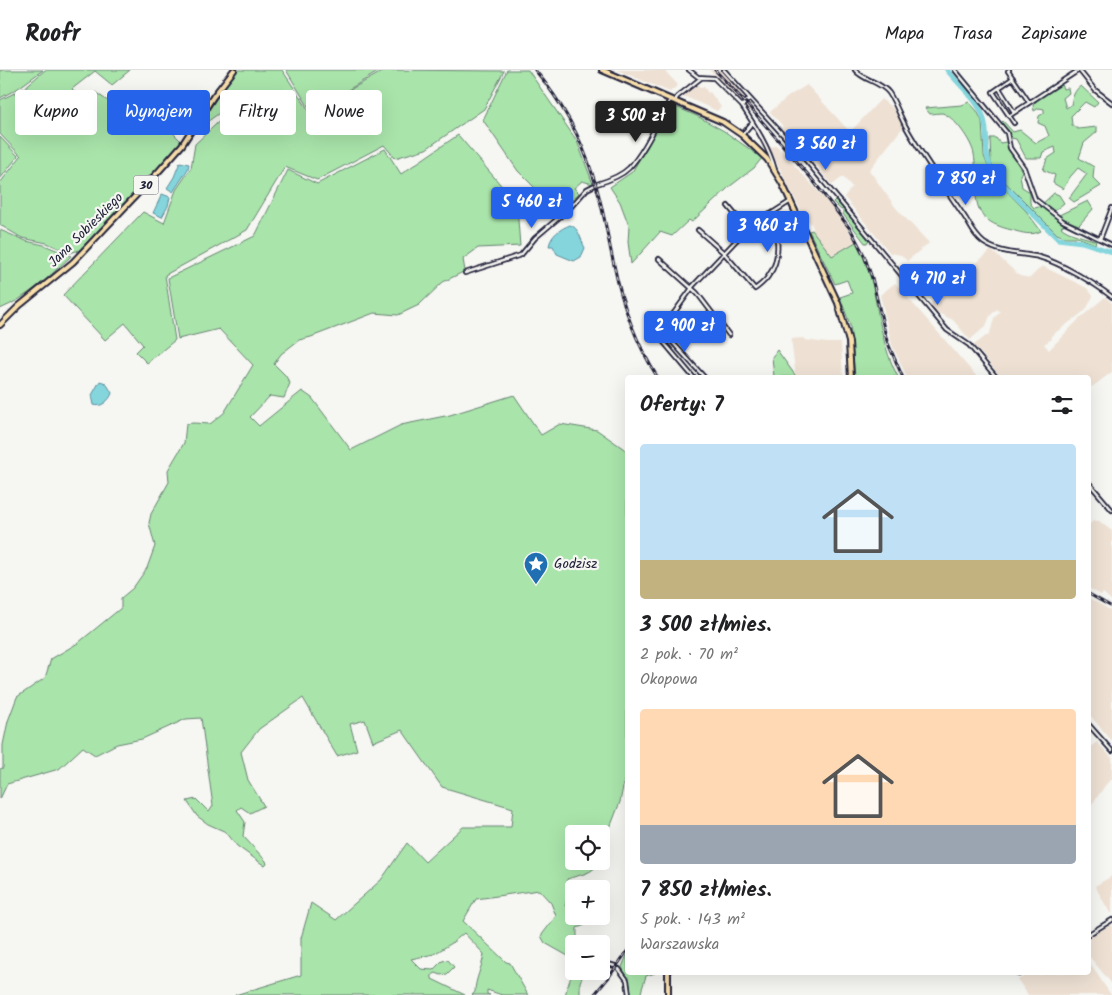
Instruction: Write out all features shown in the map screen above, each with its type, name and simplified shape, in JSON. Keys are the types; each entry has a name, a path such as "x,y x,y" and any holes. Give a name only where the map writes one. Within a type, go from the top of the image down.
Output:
{"main road":[{"name":"Jana Sobieskiego","path":"0,325 73,262 159,171 183,143 213,97 234,70"},
{"path":"602,70 715,117 754,145 775,172 826,273 842,314 849,342 851,375"},
{"path":"668,975 668,995"}],"street":[{"path":"689,70 701,78 714,78 742,106 772,161 775,172"},
{"path":"724,70 804,158 946,330 969,345 994,375"},
{"path":"855,70 863,77 878,83 887,91 906,127 954,204 979,239 1006,252 1047,260 1089,281 1112,297"},
{"path":"955,70 1007,133 1010,148 1024,168 1035,200 1063,221 1112,245"},
{"path":"1009,70 1029,102"},
{"path":"1008,116 1079,70 1095,90 1112,103"},
{"path":"675,101 677,97 701,78"},
{"path":"1013,78 993,92 1014,123"},
{"path":"999,88 1014,112"},
{"path":"465,273 521,255 535,238 569,208 587,188 624,171 631,165 643,148 670,99"},
{"path":"742,106 750,99"},
{"path":"742,135 752,123"},
{"path":"649,328 661,327 670,320 692,288 747,229 791,201"},
{"path":"728,206 747,229"},
{"path":"1100,239 1112,208"},
{"path":"698,230 724,253 755,289 770,275 777,254 775,230 770,214"},
{"path":"659,258 703,300 729,335"},
{"path":"661,327 660,339 691,375"},
{"path":"660,331 665,334 702,375"},
{"path":"1091,485 1112,510"},
{"path":"1091,727 1112,751"},
{"path":"1091,933 1112,920"},
{"path":"610,965 617,967 627,980 629,995"}],"shaded area":[{"path":"617,70 664,70 678,85 670,92"},
{"path":"709,70 721,70 753,107 750,112 718,77"},
{"path":"697,84 701,88 704,87 708,93 710,92 721,107 717,111 681,95"},
{"path":"807,85 850,132 881,99 894,109 904,126 869,170 896,208 929,243 907,261 901,255 890,253 844,197 852,187 843,177 832,185 815,164 818,162 813,155 807,156 782,129 782,125 770,112 789,96"},
{"path":"777,146 840,217 856,242 831,256 812,230 812,225 802,213 769,147"},
{"path":"991,250 1020,276 1030,278 1042,266 1087,288 1093,296 1086,310 1051,336 1052,339 1044,344 1049,350 1079,319 1105,297 1112,303 1112,372 1092,387 1091,375 999,375 974,345 990,333 994,318 1000,312 997,309 990,316 986,326 970,340 953,320 934,311 929,305"},
{"path":"895,283 975,375 906,375 892,345 880,295"},
{"path":"803,338 805,340 827,343 841,343 843,375 794,375 791,339"},
{"path":"1099,521 1112,531 1112,601 1103,593 1101,595 1091,589 1091,523"},
{"path":"1091,599 1112,611 1112,741 1091,716"},
{"path":"1097,742 1112,758 1112,779 1091,805 1091,746"},
{"path":"1112,876 1112,912 1110,913 1095,886"},
{"path":"1112,924 1112,984 1091,958 1091,936"},
{"path":"1091,965 1111,995 1028,995 1018,980 1027,975 1091,975"}],"green space":[{"path":"0,70 43,70 17,89 0,98"},
{"path":"45,70 130,70 112,85 95,71 73,90 21,90"},
{"path":"238,70 282,70 295,90 222,90"},
{"path":"286,70 381,70 348,90 306,90 306,103"},
{"path":"385,70 504,71 484,109 426,149 395,158 384,145 317,180 285,167 247,230 165,275 175,340 147,363 136,352 143,345 125,323 105,340 63,295 143,212 164,223 176,190 191,168 195,144 205,135 210,135 210,130 220,121 220,135 296,135 296,91 306,106 306,135 382,135 382,90 350,90"},
{"path":"507,70 528,70 577,141 593,184 582,181 574,188 579,193 554,218 541,202 535,188 518,171 483,120"},
{"path":"1061,84 1063,89 1068,88 1069,93 1063,98 1066,108 1071,105 1074,94 1081,86 1098,102 1094,107 1085,102 1071,116 1072,125 1078,129 1097,127 1097,132 1084,143 1079,158 1094,167 1093,178 1101,186 1074,202 1069,198 1087,174 1078,168 1063,189 1053,183 1055,175 1043,170 1047,159 1056,153 1055,147 1043,152 1041,158 1026,158 1016,139 1011,138 1001,123 1003,121 1013,132 1020,130 1036,143 1049,136 1045,126 1038,123 1039,116 1044,113 1044,109 1039,108 1034,111 1033,105 1039,98"},
{"path":"15,93 15,135 97,135 97,93 107,101 107,135 175,135 183,143 86,248 70,253 47,243 22,238 0,225 0,183 21,156 0,134 0,100"},
{"path":"220,94 220,112 210,120 210,108"},
{"path":"969,102 977,111 982,121 984,156 991,175 1026,211 1041,231 1038,233 1019,232 997,225 986,219 980,211 977,202 974,154 970,143 962,130 947,115 942,113 930,114 925,108 962,105"},
{"path":"671,105 697,116 724,131 762,158 754,168 729,187 692,222 689,220 672,236 660,232 631,264 628,242 629,226 620,202 610,187 632,172"},
{"path":"458,135 517,207 520,246 478,248 463,259 465,271 443,282 419,305 398,315 374,313 299,340 281,354 274,364 290,383 284,398 270,396 250,417 259,426 302,391 312,398 351,450 401,425 450,415 514,395 541,435 560,424 597,430 625,450 625,780 620,802 610,828 610,825 565,825 565,870 592,870 565,880 565,925 585,925 577,928 577,935 565,935 565,954 545,943 541,936 556,916 551,903 539,890 476,899 463,921 506,962 510,963 528,995 502,995 487,990 487,994 490,995 472,995 475,992 484,954 464,933 434,954 411,959 421,969 433,970 442,961 448,960 454,967 447,974 441,975 436,973 432,975 432,979 465,995 235,995 301,975 301,938 311,903 336,920 381,880 407,843 425,862 463,827 511,827 513,808 442,787 402,730 373,742 365,720 350,724 357,750 337,756 303,698 259,729 241,752 248,780 264,806 250,813 241,807 237,810 245,822 243,836 266,861 267,864 265,866 237,846 226,832 208,824 197,816 187,801 196,799 209,812 213,806 201,718 186,719 142,739 117,744 95,755 83,747 59,769 7,784 0,799 0,769 3,768 3,745 8,721 17,697 45,678 51,659 78,643 121,608 121,598 133,588 147,568 155,546 149,523 151,514 169,482 168,470 184,443 186,424 210,424 224,413 253,365 219,329 178,339 168,278 255,236 288,170 317,184 385,149 401,174"},
{"path":"0,137 18,156 0,179"},
{"path":"990,138 996,138 1000,143 1006,142 1022,171 1020,175 1022,187 1030,192 1030,203 1034,208 1039,207 1054,193 1059,195 1064,203 1053,212 1057,216 1088,201 1093,209 1079,225 1068,221 1061,227 1096,241 1095,244 1077,237 1064,237 1057,234 998,175 991,163"},
{"path":"836,199 869,240 867,243 865,243 843,214 843,209 841,210 833,202"},
{"path":"0,230 71,256 29,293 0,309"},
{"path":"812,230 832,256 856,242 870,275 885,344 897,375 855,375 850,325 840,297 852,293 847,280 835,284 809,231"},
{"path":"777,350 795,375 774,375 772,357"},
{"path":"625,960 625,974 622,967"},
{"path":"625,975 649,975 646,976 641,992 644,995 630,995"},
{"path":"570,980 581,980 580,995 565,995"}],"water":[{"path":"180,162 189,164 188,169 173,192 167,188"},
{"path":"162,194 170,197 162,217 153,213"},
{"path":"570,225 578,231 585,248 581,257 574,261 557,254 553,246 549,246 556,233"},
{"path":"100,381 106,383 112,393 105,403 97,406 94,405 92,395"}],"waterway":[{"path":"947,70 972,97 980,109 985,125 989,164 1000,181 1058,239 1082,242 1112,252"}],"railway":[{"path":"535,70 562,107 583,147 600,198 617,280 626,309 643,351 656,375"},
{"path":"715,70 811,178 851,230 864,255 872,278 887,341 902,375"},
{"path":"1091,595 1112,607"},
{"path":"594,995 625,954"}],"place":[{"name":"Godzisz","path":"536,585"}]}
